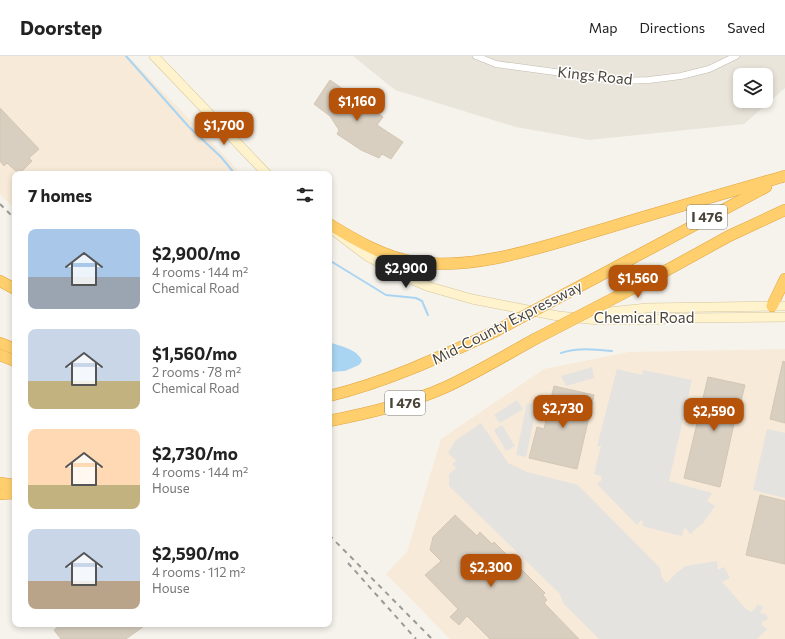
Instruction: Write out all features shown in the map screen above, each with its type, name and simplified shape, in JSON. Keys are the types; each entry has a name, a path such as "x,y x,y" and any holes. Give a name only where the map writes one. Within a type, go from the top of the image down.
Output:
{"highway":[{"path":"332,226 367,246 414,262 448,265 480,262 556,242 785,176"},
{"name":"Mid-County Expressway","path":"332,395 354,390 400,374 494,332 763,188 785,180"},
{"name":"Mid-County Expressway","path":"332,420 395,406 447,386 649,280 729,236 785,210"},
{"path":"772,306 785,279"},
{"path":"0,281 12,287"},
{"path":"0,343 12,348"},
{"path":"0,355 12,360"},
{"path":"332,426 361,415"},
{"path":"0,483 12,485"},
{"path":"0,494 12,493"}],"main road":[{"path":"154,56 264,171"},
{"name":"Chemical Road","path":"332,229 367,256 408,278 450,294 558,316 598,320 782,317"},
{"name":"Chemical Road","path":"504,305 571,311 610,312 647,308 785,306"},
{"path":"765,317 772,306 782,317"}],"street":[{"name":"Kings Road","path":"476,56 496,64 621,81 649,80 681,76 709,68 736,56"},
{"path":"496,64 498,56"}],"shaded area":[{"path":"0,56 128,56 239,171 12,171 12,206 0,194"},
{"path":"353,56 785,56 785,88 773,99 773,68 733,68 733,108 762,108 744,124 589,140 516,127 395,90"},
{"path":"785,349 785,639 450,639 386,574 407,552 441,439 544,369 629,352"},
{"path":"592,367 594,378 566,386 561,376"},
{"path":"617,369 642,375 643,370 692,380 669,481 712,493 707,501 715,506 703,523 690,534 686,528 683,530 682,536 642,526 643,521 641,520 637,525 597,484 602,480 601,476 594,474 601,446 597,446"},
{"path":"517,400 523,409 500,423 494,415"},
{"path":"527,403 537,405 526,457 516,455"},
{"path":"481,423 508,463 527,472 578,485 660,568 662,578 667,583 676,573 686,566 717,561 718,570 724,567 730,578 722,582 746,609 752,612 758,604 763,607 760,613 765,613 768,619 762,622 762,625 767,629 757,639 599,639 564,604 559,593 449,486 449,474 456,468 452,464 456,461 448,453 455,441"},
{"path":"502,425 515,446 506,451 494,430"},
{"path":"767,429 785,433 785,498 753,490"}],"water":[{"path":"332,343 352,351 360,357 362,361 359,365 345,371 332,372"}],"building":[{"path":"330,80 383,117 377,125 403,142 391,159 382,154 379,158 361,150 337,134 339,130 330,116 314,104"},
{"path":"0,108 39,149 29,158 32,161 22,171 16,171 7,163 4,166 0,161"},
{"path":"783,361 785,362 785,423 770,419"},
{"path":"708,377 745,385 741,401 739,401 720,487 684,478"},
{"path":"554,386 594,395 577,469 529,458 537,427 544,429"},
{"path":"760,495 785,501 785,564 746,555"},
{"path":"455,515 477,536 480,532 492,544 494,542 545,593 543,595 547,600 544,603 579,639 490,639 467,616 459,625 450,617 458,609 425,575 441,561 430,550 433,537"},
{"path":"58,627 143,627 126,639 61,639 54,630"}],"waterway":[{"path":"126,56 189,127 221,157 233,171"},
{"path":"332,262 386,295 416,298 422,301 428,315"},
{"path":"561,353 580,349 612,351"}],"railway":[{"path":"0,204 12,216"},
{"path":"332,538 432,639"},
{"path":"348,563 416,639"}]}
